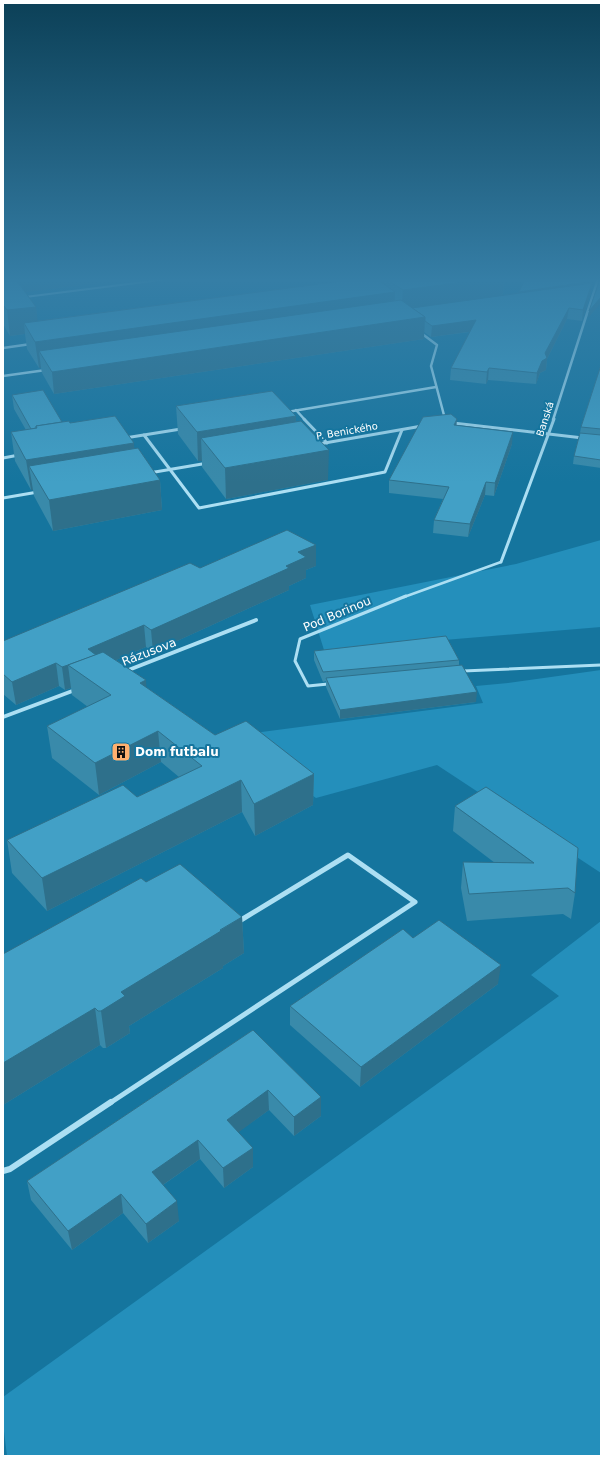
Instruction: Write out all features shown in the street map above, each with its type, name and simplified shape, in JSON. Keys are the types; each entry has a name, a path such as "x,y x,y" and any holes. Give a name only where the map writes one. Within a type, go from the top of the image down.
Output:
{"street":[{"path":"436,347 431,366 445,422 586,438"},
{"name":"Banská","path":"501,562 549,433 576,347"},
{"path":"3,376 50,369"},
{"path":"280,413 436,387"},
{"path":"296,410 327,443"},
{"name":"P. Benického","path":"311,446 424,426"},
{"path":"121,439 182,429"},
{"path":"144,435 199,508 385,472 402,430"},
{"path":"3,458 26,454"},
{"path":"147,474 209,463"},
{"path":"3,498 41,492"},
{"name":"Rázusova","path":"120,674 256,620"},
{"path":"3,717 84,687"},
{"path":"3,1172 10,1169 415,902 348,855 241,920"}],"lane":[{"name":"Pod Borinou","path":"332,684 308,686 295,661 300,639 390,602 501,562"},
{"path":"459,672 601,665"}],"shaded area":[{"path":"601,540 601,627 324,650 310,605 516,564"},
{"path":"601,670 601,873 437,765 316,798 231,736 483,703 476,686"},
{"path":"601,921 601,1456 7,1456 3,1423 3,1397 559,996 531,975"}],"building":[{"path":"67,347 221,347 52,372 39,351"},
{"path":"462,347 548,347 545,353 547,358 542,361 537,373 489,368 487,372 451,368"},
{"path":"601,365 601,429 581,427"},
{"path":"43,390 62,422 36,426 36,428 31,429 12,395"},
{"path":"272,391 296,416 197,432 176,406"},
{"path":"451,414 457,419 454,425 513,432 495,483 486,482 470,524 434,520 449,487 389,480 423,417"},
{"path":"115,416 134,443 26,460 11,432 37,428 36,426 69,421 70,423"},
{"path":"301,421 329,450 225,468 201,438"},
{"path":"580,433 601,435 601,460 574,456"},
{"path":"138,448 160,480 49,500 29,466"},
{"path":"287,530 316,545 298,552 306,557 286,566 289,568 151,630 144,625 88,649 96,655 62,667 56,663 12,682 3,674 3,641 190,563 200,568"},
{"path":"446,636 459,660 323,672 314,651"},
{"path":"103,652 146,680 140,683 215,735 246,721 314,774 254,804 241,780 42,878 7,840 123,785 137,797 202,766 158,731 95,763 47,726 111,695 68,665"},
{"path":"462,665 477,692 340,710 326,678"},
{"path":"486,787 578,848 575,893 568,888 469,894 463,862 534,863 455,806"},
{"path":"180,864 242,917 121,992 125,996 101,1011 98,1011 95,1008 3,1063 3,954 141,878 146,882"},
{"path":"439,920 501,965 361,1067 290,1006 403,929 413,938"},
{"path":"253,1030 321,1097 294,1117 268,1090 227,1120 253,1148 223,1168 198,1140 152,1172 177,1201 146,1224 121,1194 68,1231 27,1181"}],"place":[{"name":"Dom futbalu","path":"121,752"}]}
